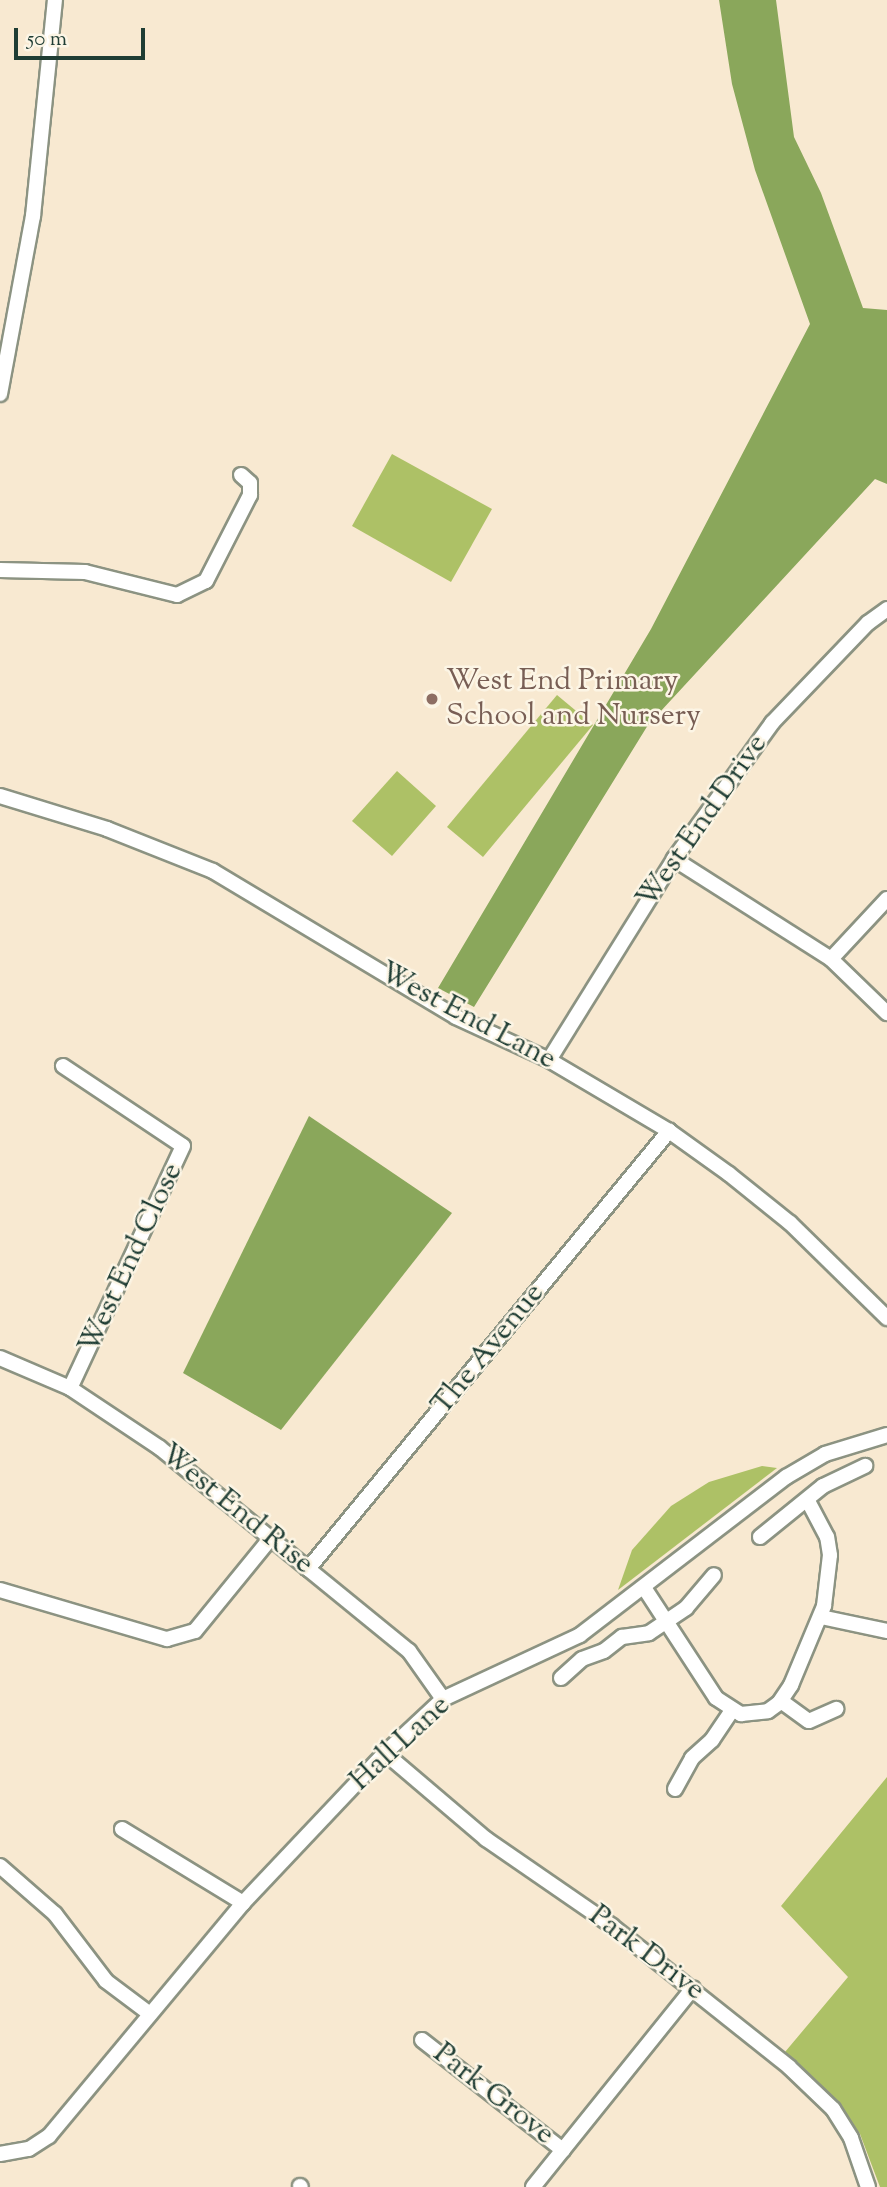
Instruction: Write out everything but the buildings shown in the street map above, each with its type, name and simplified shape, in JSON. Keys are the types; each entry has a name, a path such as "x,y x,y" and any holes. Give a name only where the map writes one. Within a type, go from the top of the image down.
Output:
{"street":[{"path":"0,394 33,216 55,0"},
{"path":"0,570 85,572 177,596 206,581 250,495 250,483 241,475"},
{"name":"West End Drive","path":"549,1060 674,859 772,723 887,609"},
{"name":"West End Lane","path":"0,796 107,829 212,871 456,1017 549,1060 669,1131 790,1223 887,1318"},
{"path":"674,859 831,960 887,1013"},
{"path":"831,960 887,899"},
{"name":"West End Close","path":"63,1066 183,1146 70,1388"},
{"name":"The Avenue","path":"309,1569 669,1131"},
{"name":"West End Rise","path":"0,1358 70,1388 160,1448 409,1651 443,1699"},
{"name":"Hall Lane","path":"0,2154 29,2149 49,2136 243,1903 385,1753 443,1699 580,1634 645,1589 786,1477 825,1454 887,1435"},
{"path":"760,1536 808,1501 823,1486 865,1466"},
{"path":"645,1589 716,1698 732,1710 752,1714 781,1701 821,1617 830,1555 823,1528 808,1501"},
{"path":"0,1590 167,1639 195,1631 271,1539"},
{"path":"561,1678 592,1652 604,1651 622,1637 649,1633 686,1608 714,1575"},
{"path":"821,1617 887,1631"},
{"path":"781,1701 818,1732"},
{"path":"803,1718 816,1720 835,1709"},
{"path":"675,1789 692,1758 712,1740 732,1710"},
{"name":"Park Drive","path":"385,1753 486,1839 693,1988 833,2109 851,2138 868,2187"},
{"path":"122,1829 243,1903"},
{"path":"0,1866 54,1914 106,1981 150,2014"},
{"path":"533,2187 693,1988"},
{"name":"Park Grove","path":"422,2040 563,2150"}],"green space":[{"path":"719,0 776,0 794,137 821,193 863,308 887,310 887,484 875,479 648,725 474,1007 438,988 651,629 810,324 755,170 732,84"},
{"path":"392,454 492,509 451,582 352,526"},
{"path":"557,695 593,725 483,857 447,827"},
{"path":"397,771 436,806 392,856 352,821"},
{"path":"309,1116 452,1213 281,1430 183,1373"},
{"path":"762,1466 777,1468 618,1590 632,1550 671,1506 709,1482"},
{"path":"887,1777 887,2187 880,2187 860,2134 841,2107 785,2052 848,1977 781,1906"}],"place":[{"name":"West End Primary School and Nursery","path":"432,699"}]}
